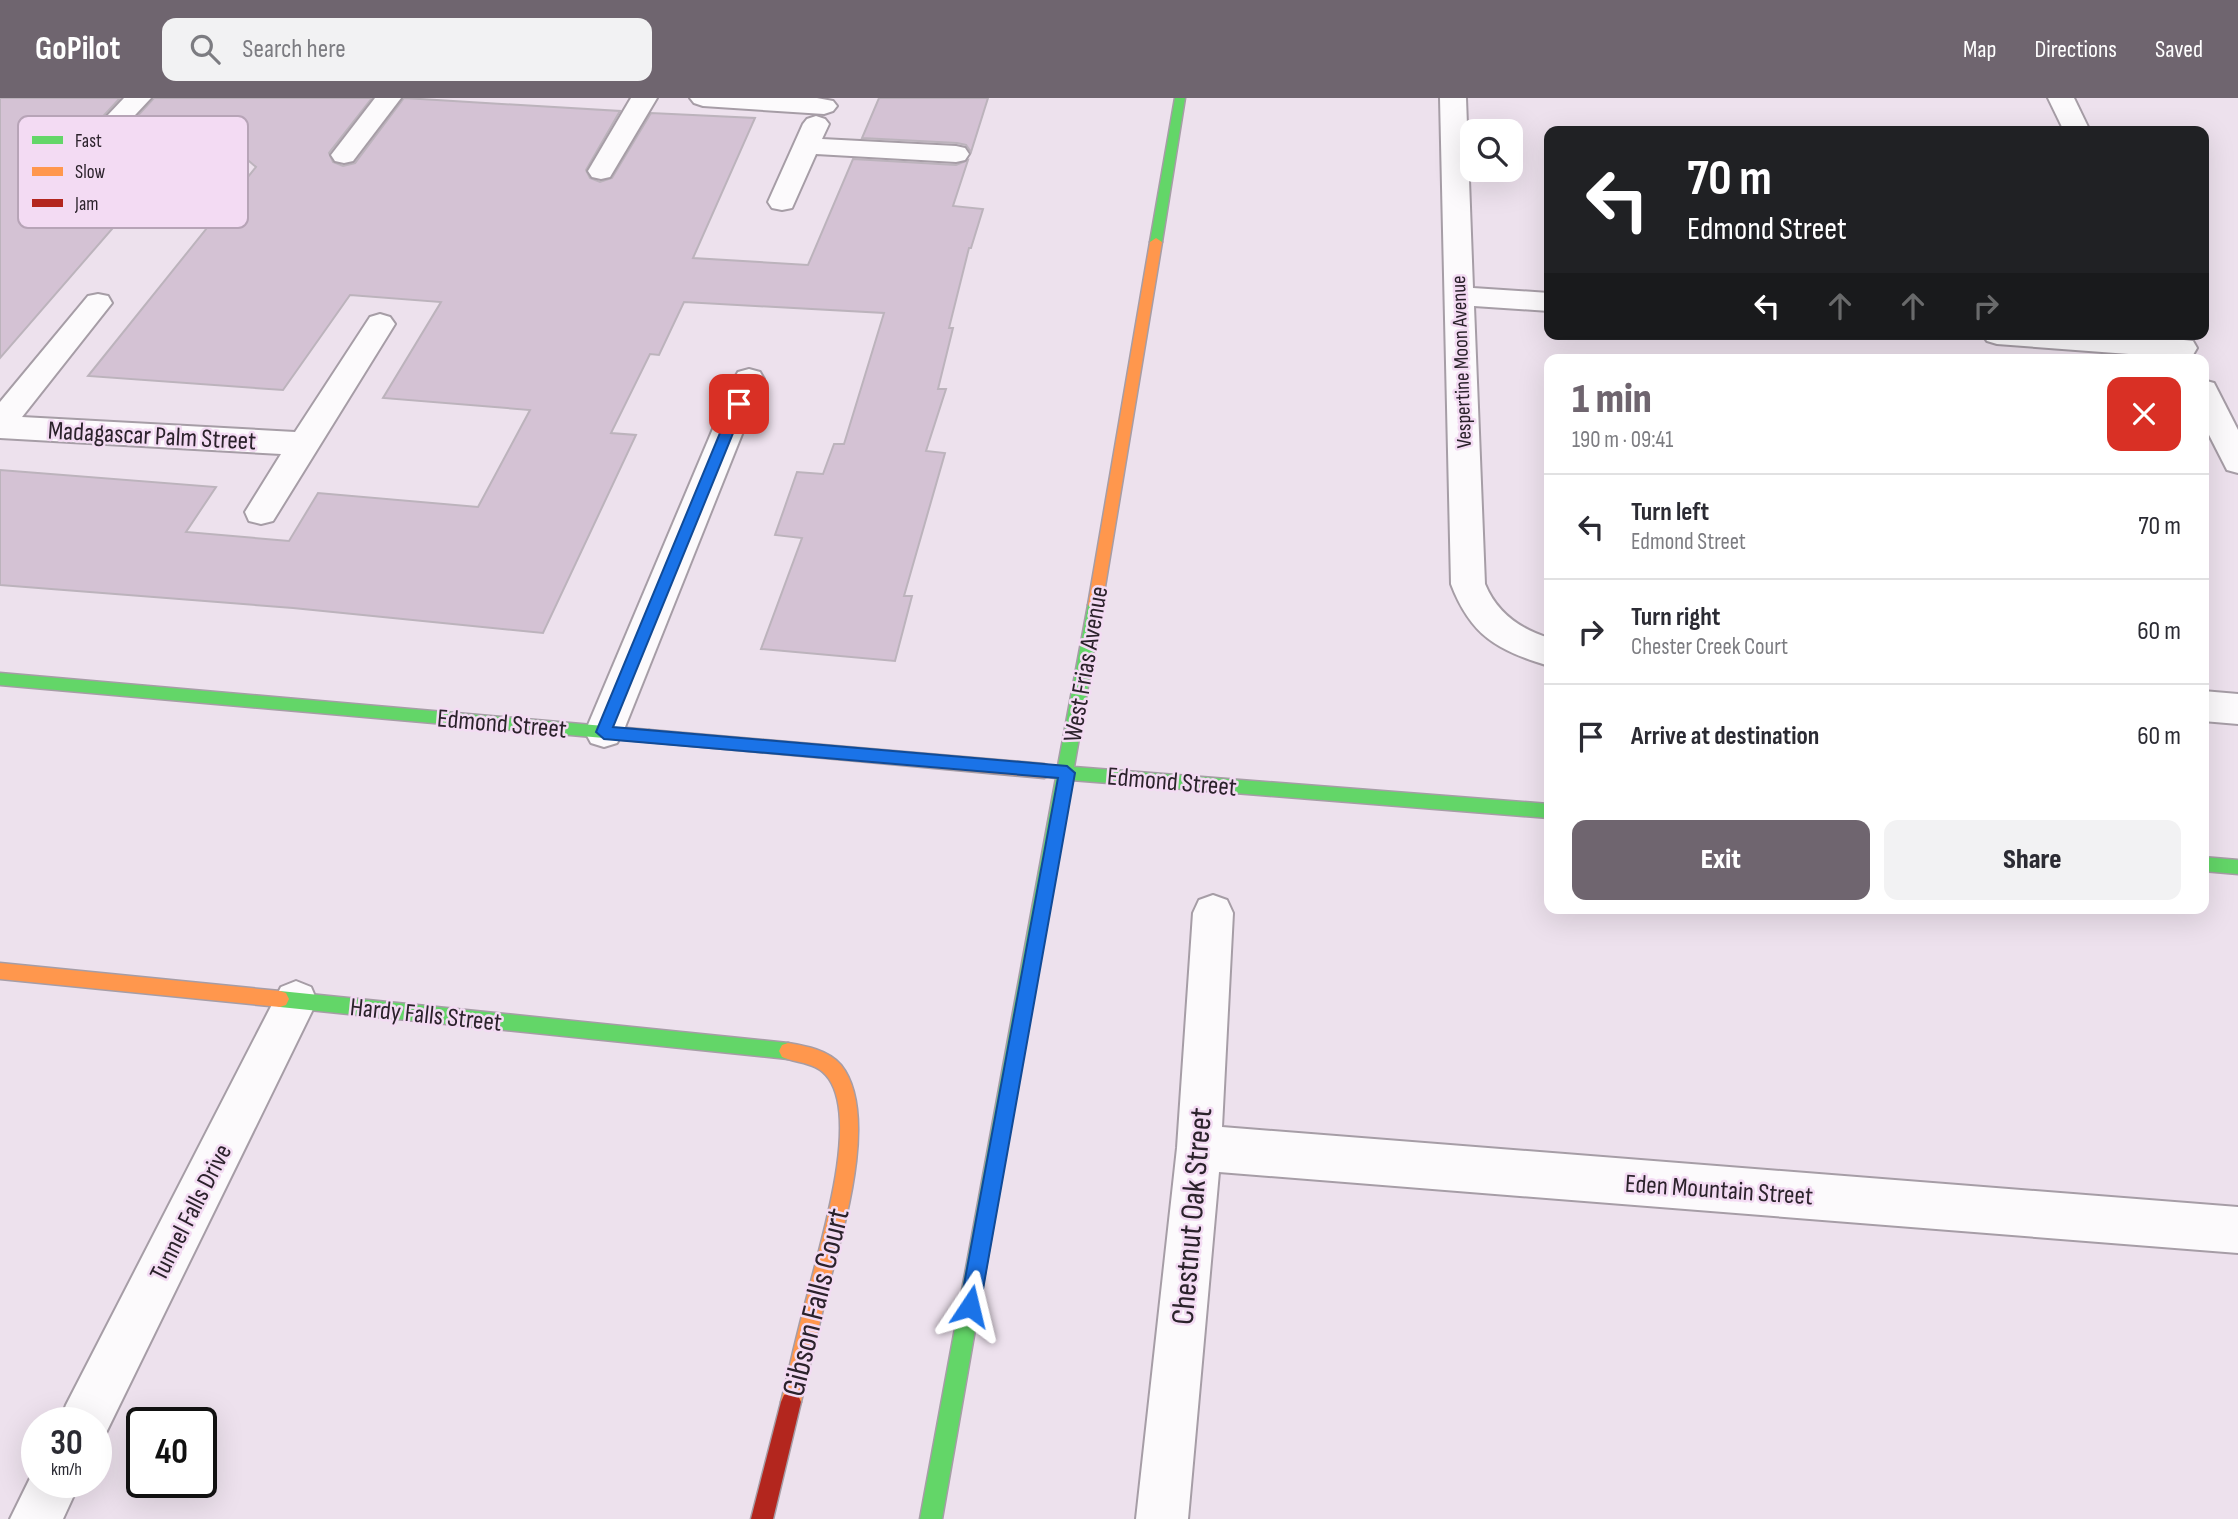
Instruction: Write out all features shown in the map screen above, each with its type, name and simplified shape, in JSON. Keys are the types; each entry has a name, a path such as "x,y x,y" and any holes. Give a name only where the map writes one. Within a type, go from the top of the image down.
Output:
{"street":[{"path":"121,116 138,98"},
{"path":"344,155 388,98"},
{"path":"601,171 644,98"},
{"path":"703,98 826,102 782,202"},
{"name":"West Frias Avenue","path":"931,1519 1067,773 1180,98"},
{"name":"Vespertine Moon Avenue","path":"1453,98 1468,584 1475,604 1488,620 1510,638 1544,650"},
{"path":"2061,98 2075,126"},
{"path":"807,146 956,154"},
{"path":"1459,296 1544,302"},
{"path":"0,425 98,303"},
{"path":"261,512 380,324"},
{"path":"2082,340 2182,347"},
{"path":"604,732 749,379"},
{"path":"2209,402 2238,462"},
{"name":"Madagascar Palm Street","path":"0,425 304,444"},
{"name":"Edmond Street","path":"0,679 1067,773 1544,811"},
{"path":"2209,707 2238,709"},
{"path":"2209,865 2238,867"},
{"name":"Chestnut Oak Street","path":"1162,1519 1199,1148 1213,913"},
{"name":"Hardy Falls Street","path":"0,971 809,1055 830,1066 840,1084"},
{"name":"Tunnel Falls Drive","path":"92,1407 296,1001"},
{"name":"Gibson Falls Court","path":"762,1519 841,1198 848,1159 845,1111 840,1084"},
{"name":"Eden Mountain Street","path":"1199,1148 2238,1230"},
{"path":"36,1519 46,1498"}],"building":[{"path":"0,98 120,98 103,116 18,116 18,228 113,228 0,358"},
{"path":"154,98 372,98 329,153 333,162 343,166 355,163 404,98 620,111 586,170 590,178 600,182 612,178 651,113 755,118 693,258 808,265 853,159 956,165 968,160 953,206 983,209 969,248 949,328 953,328 938,389 946,389 926,451 945,453 904,596 912,596 895,661 761,649 802,538 775,535 797,472 823,474 834,444 844,444 884,313 684,302 659,355 650,354 611,433 636,435 543,633 293,608 0,585 0,470 216,487 186,532 289,541 318,493 478,507 530,410 383,398 441,302 350,295 283,390 88,376 207,228 248,228 248,177 256,167 248,160 248,116 137,116"},
{"path":"879,98 988,98 971,152 966,145 957,143 862,138"}],"traffic: fast":[{"path":"1156,242 1180,98"},
{"path":"931,1519 1095,605"},
{"path":"0,679 649,736"},
{"path":"1044,771 1544,811"},
{"path":"2209,865 2238,867"},
{"path":"280,999 788,1051"}],"traffic: slow":[{"path":"1095,605 1156,242"},
{"path":"649,736 1044,771"},
{"path":"0,971 280,999"},
{"path":"788,1051 817,1058 834,1071 846,1099 848,1123 848,1150 839,1207 791,1402"}],"traffic: jam":[{"path":"762,1519 791,1402"}],"route":[{"path":"739,404 604,732 1067,773 970,1306"}]}
